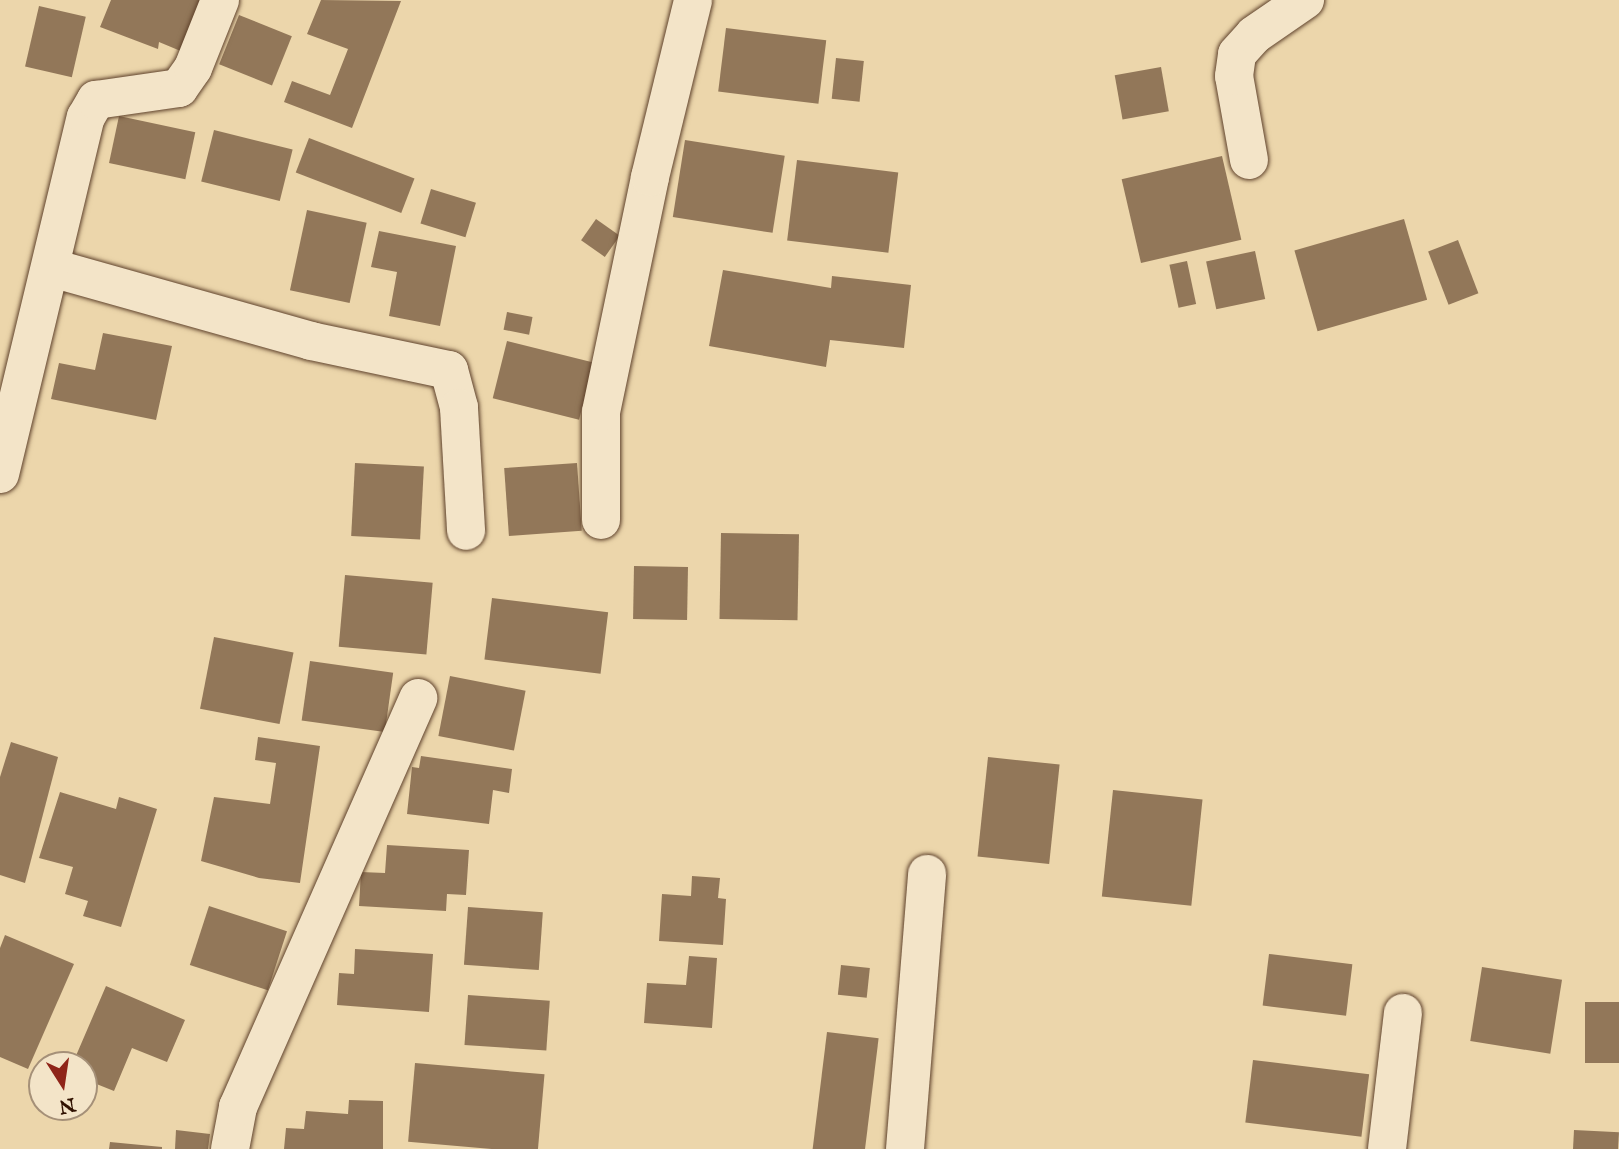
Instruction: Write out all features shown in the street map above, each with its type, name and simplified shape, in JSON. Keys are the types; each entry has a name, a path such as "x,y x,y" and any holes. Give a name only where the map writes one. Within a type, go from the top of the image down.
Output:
{"street":[{"path":"0,474 52,268 86,117 96,100 179,88 193,68 220,0"},
{"path":"601,520 601,412 650,177 694,0"},
{"path":"1249,160 1234,76 1237,54 1254,35 1305,0"},
{"path":"52,268 311,341 449,370 459,408 466,531"},
{"path":"230,1149 238,1107 418,698"},
{"path":"905,1149 927,874"},
{"path":"1387,1149 1403,1013"}],"building":[{"path":"111,0 203,0 183,52 159,42 158,49 100,27"},
{"path":"321,0 401,1 352,128 284,102 292,81 330,95 348,49 307,34"},
{"path":"39,6 86,17 72,77 25,66"},
{"path":"239,15 292,36 272,85 219,64"},
{"path":"726,28 826,40 818,104 718,92"},
{"path":"836,58 864,61 860,102 832,99"},
{"path":"1161,67 1169,111 1123,119 1115,75"},
{"path":"119,116 195,132 185,179 109,163"},
{"path":"214,130 293,150 280,201 201,181"},
{"path":"309,138 414,178 401,213 296,173"},
{"path":"685,140 785,156 773,233 673,217"},
{"path":"1222,156 1241,240 1141,263 1122,179"},
{"path":"797,160 898,172 888,253 787,240"},
{"path":"431,189 476,203 465,237 420,223"},
{"path":"307,210 367,223 350,303 290,290"},
{"path":"596,219 620,236 605,257 581,240"},
{"path":"1404,219 1427,300 1318,331 1294,250"},
{"path":"379,231 456,246 440,326 389,316 397,272 371,267"},
{"path":"1458,240 1478,293 1449,305 1428,251"},
{"path":"1255,251 1265,299 1216,309 1206,261"},
{"path":"1187,261 1196,304 1179,308 1169,265"},
{"path":"723,270 831,288 832,276 911,285 904,348 830,340 826,367 709,346"},
{"path":"507,312 533,317 529,335 504,330"},
{"path":"103,333 172,346 156,420 51,399 59,363 95,370"},
{"path":"507,341 593,363 579,420 493,398"},
{"path":"355,463 424,467 420,540 351,536"},
{"path":"577,463 582,531 509,536 504,468"},
{"path":"721,533 799,534 797,620 719,619"},
{"path":"634,566 688,567 687,620 633,619"},
{"path":"345,575 433,583 426,654 339,647"},
{"path":"492,598 608,612 601,674 484,660"},
{"path":"214,637 294,652 280,724 200,709"},
{"path":"310,661 393,673 385,732 302,720"},
{"path":"450,676 526,691 514,751 438,736"},
{"path":"258,737 320,746 300,883 259,878 201,861 214,797 270,804 276,763 255,760"},
{"path":"11,742 58,757 25,883 0,875 0,777"},
{"path":"421,756 512,769 509,793 493,790 489,824 407,814 412,767 419,768"},
{"path":"988,757 1060,765 1049,864 978,856"},
{"path":"1113,790 1203,799 1191,906 1102,896"},
{"path":"60,792 116,809 119,797 157,809 121,927 83,916 88,901 65,894 73,867 39,858"},
{"path":"387,845 469,850 466,895 447,894 446,911 359,906 361,872 385,873"},
{"path":"692,876 720,878 718,898 726,899 723,945 659,941 662,894 691,896"},
{"path":"209,906 287,931 268,990 190,965"},
{"path":"468,907 543,912 539,970 464,965"},
{"path":"5,935 74,964 36,1051 28,1051 28,1069 0,1057 0,948"},
{"path":"355,949 433,954 429,1012 337,1005 339,973 354,974"},
{"path":"1269,954 1352,964 1346,1016 1263,1006"},
{"path":"689,956 717,958 712,1028 644,1023 647,983 686,985"},
{"path":"841,965 870,968 867,998 838,995"},
{"path":"1482,967 1562,980 1550,1054 1470,1041"},
{"path":"106,986 185,1020 167,1062 132,1048 114,1091 98,1085 98,1051 78,1051"},
{"path":"468,995 550,1001 546,1051 465,1045"},
{"path":"1585,1002 1619,1002 1619,1063 1585,1063"},
{"path":"827,1032 879,1038 865,1149 813,1149"},
{"path":"1253,1060 1369,1074 1361,1137 1245,1123"},
{"path":"415,1063 545,1074 538,1149 492,1149 408,1142"},
{"path":"349,1100 383,1101 383,1149 284,1149 286,1128 304,1129 306,1111 348,1114"},
{"path":"176,1130 210,1134 208,1149 175,1149"},
{"path":"1574,1130 1619,1132 1618,1149 1573,1149"},
{"path":"110,1142 162,1147 162,1149 109,1149"}]}
